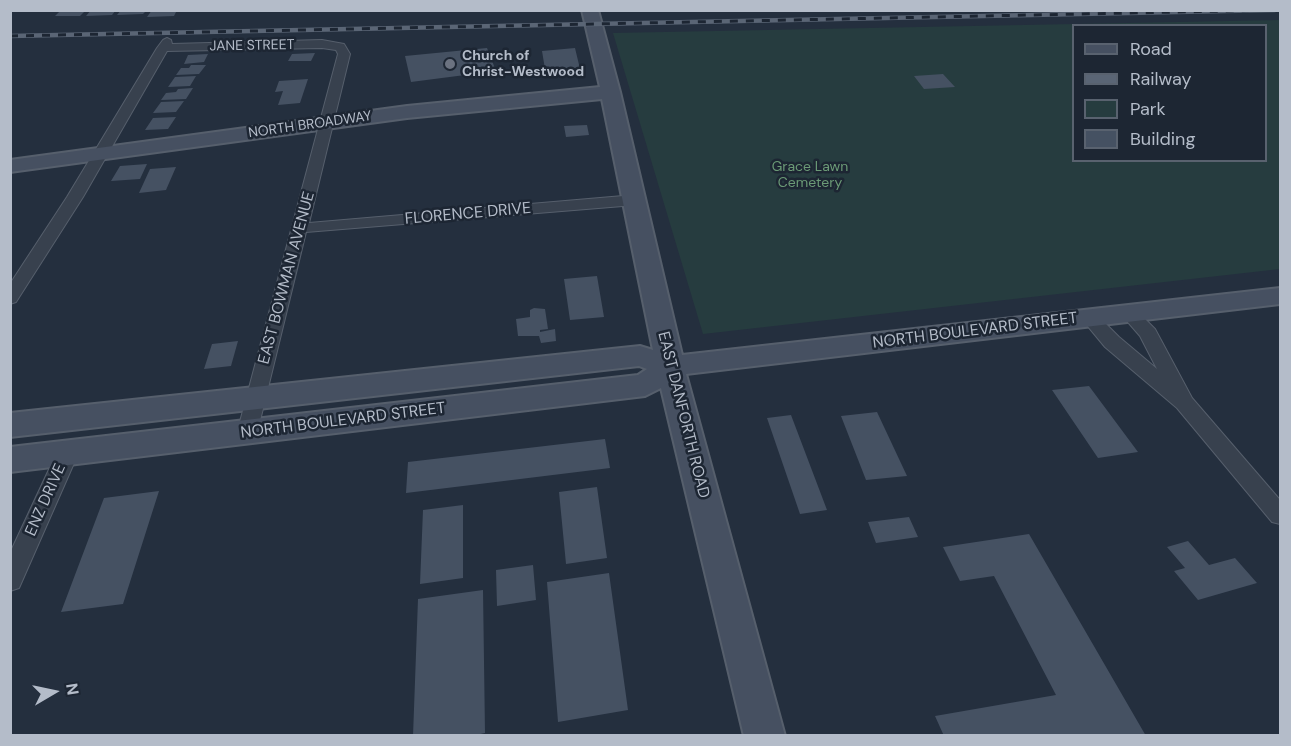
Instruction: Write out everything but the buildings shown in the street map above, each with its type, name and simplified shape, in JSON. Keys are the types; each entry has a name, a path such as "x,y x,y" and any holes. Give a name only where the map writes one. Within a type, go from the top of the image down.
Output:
{"main road":[{"name":"EAST DANFORTH ROAD","path":"590,10 611,92 670,366 765,735"},
{"name":"NORTH BROADWAY","path":"10,166 491,102 611,92"},
{"name":"NORTH BOULEVARD STREET","path":"10,425 640,356 670,366 1281,296"},
{"name":"NORTH BOULEVARD STREET","path":"10,460 645,385 670,366"},
{"path":"48,420 67,454"}],"street":[{"name":"JANE STREET","path":"100,154 165,45 322,44 340,47"},
{"name":"EAST BOWMAN AVENUE","path":"248,432 255,397 301,228 344,54 340,47"},
{"path":"10,298 100,154"},
{"name":"FLORENCE DRIVE","path":"301,228 635,200"},
{"path":"1129,313 1148,333 1184,403"},
{"path":"1090,318 1112,342 1184,403 1281,515"},
{"name":"ENZ DRIVE","path":"10,580 67,454"}],"green space":[{"name":"Grace Lawn Cemetery","path":"1280,20 1280,269 703,334 613,33 1072,24 1072,162 1267,162 1267,24 1075,24"}],"railway":[{"path":"10,36 1275,10"}],"place":[{"name":"Church of Christ-Westwood","path":"450,64"}]}
